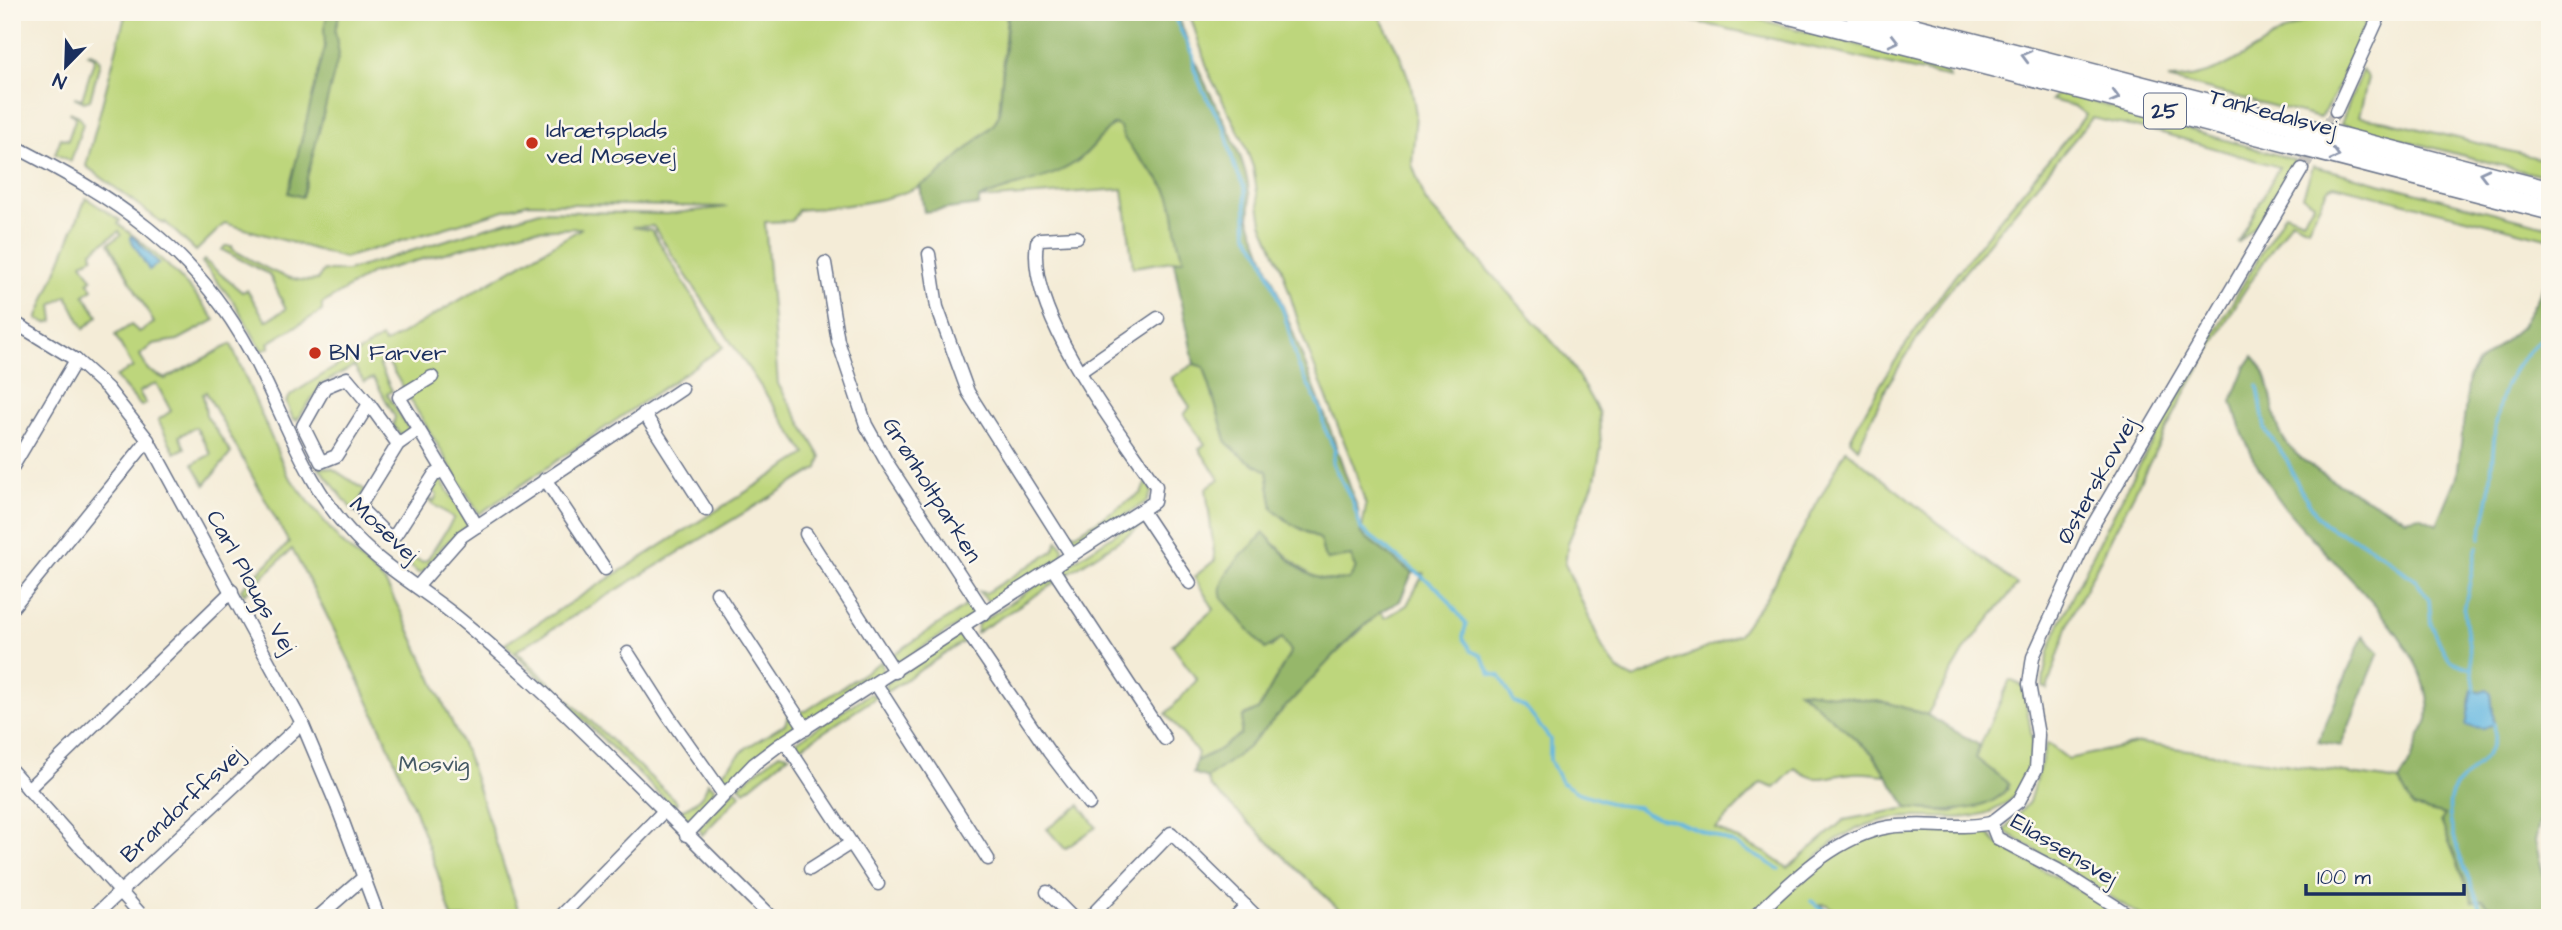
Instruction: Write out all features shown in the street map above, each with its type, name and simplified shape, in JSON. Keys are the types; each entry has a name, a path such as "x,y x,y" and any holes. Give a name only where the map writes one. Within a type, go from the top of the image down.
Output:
{"highway":[{"name":"Tankedalsvej","path":"1780,12 2550,210"},
{"name":"Tankedalsvej","path":"1853,12 2550,191"}],"street":[{"path":"2336,111 2381,12"},
{"name":"Mosevej","path":"13,148 110,198 140,219 192,269 217,300 250,352 292,442 335,514 358,540 519,671 772,918"},
{"name":"Østerskovvej","path":"1991,823 2019,801 2036,769 2038,735 2029,684 2033,657 2094,525 2302,169"},
{"path":"686,835 754,764 1154,502 1156,486 1080,371 1052,322 1041,286 1035,250 1040,239 1077,237"},
{"path":"929,254 937,307 968,392 1072,556"},
{"name":"Grønholtparken","path":"825,263 829,302 838,341 866,425 886,461 985,613"},
{"path":"1080,371 1158,318"},
{"name":"Carl Plougs Vej","path":"12,321 76,360 107,388 148,440 302,723 379,918"},
{"path":"12,468 76,360"},
{"path":"432,377 399,397 477,526"},
{"path":"369,404 336,456 321,461 303,426 325,387 347,378 369,404 398,444"},
{"path":"417,587 449,548 477,526 682,389"},
{"path":"644,413 706,510"},
{"path":"418,430 398,444 359,507 388,536 396,534 434,475 443,470"},
{"path":"12,608 148,440"},
{"path":"545,479 605,569"},
{"path":"1142,511 1190,583"},
{"path":"806,534 895,672"},
{"path":"1053,569 1165,739"},
{"path":"28,789 232,591"},
{"path":"717,593 806,729"},
{"path":"964,627 1049,752 1087,795"},
{"path":"628,653 724,795"},
{"path":"876,684 988,859"},
{"name":"Brandorffsvej","path":"92,918 302,723"},
{"path":"785,742 878,884"},
{"path":"12,771 144,918"},
{"path":"559,918 663,812"},
{"name":"Eliassensvej","path":"1753,918 1809,867 1857,836 1890,827 1968,828 1991,823 1997,838 2058,870 2134,918"},
{"path":"1089,918 1171,833 1258,918"},
{"path":"810,869 851,843"},
{"path":"317,918 363,877"},
{"path":"1047,892 1073,918"},
{"path":"1234,918 1246,906"}],"green space":[{"name":"Idrætsplads ved Mosevej","path":"126,12 1007,12 999,115 993,125 951,165 921,186 904,193 869,202 798,210 792,221 765,222 778,384 821,457 818,468 516,651 677,802 674,808 505,644 806,454 653,226 632,227 652,230 723,347 479,514 386,359 379,364 392,391 387,394 410,431 402,436 393,426 395,417 376,382 373,378 364,382 354,366 322,384 297,420 293,419 286,402 291,395 381,338 385,344 582,228 528,230 372,273 322,304 322,311 268,343 270,347 262,351 236,305 202,262 204,260 242,292 247,290 266,321 286,309 269,274 222,250 225,246 232,246 233,250 263,267 306,281 317,280 323,271 347,271 540,211 667,214 728,207 528,203 344,258 225,223 196,251 165,222 164,224 86,166"},
{"path":"328,12 340,12 335,31 339,54 302,197 288,193 325,47 324,28"},
{"path":"1008,12 1177,12 1198,68 1241,159 1250,198 1249,218 1329,426 1358,510 1361,534 1412,573 1400,601 1380,612 1354,634 1247,748 1207,778 1193,773 1196,761 1217,751 1241,734 1243,717 1259,709 1291,651 1282,638 1265,649 1222,598 1223,581 1228,572 1264,533 1291,561 1311,575 1335,581 1349,579 1356,568 1351,556 1328,560 1324,556 1320,539 1290,523 1273,509 1267,471 1244,458 1227,443 1204,367 1194,364 1174,262 1184,259 1180,251 1170,197 1161,182 1126,142 1120,127 1114,124 1080,159 1057,172 979,199 979,205 924,212 920,185 935,178 993,125 999,115"},
{"path":"1189,12 1377,12 1399,53 1411,85 1416,114 1412,164 1426,202 1569,360 1599,413 1601,448 1595,479 1568,543 1565,564 1604,651 1619,671 1634,679 1739,634 1767,596 1846,450 2017,585 1966,648 1927,715 1889,703 1800,691 1873,754 1886,775 1857,773 1817,778 1795,768 1775,788 1761,783 1716,829 1766,853 1788,868 1844,820 1908,808 1952,812 1985,803 2008,789 1975,757 2010,680 2023,686 2033,754 2029,776 2015,796 1995,810 1980,815 1951,818 1906,817 1859,828 1823,851 1794,888 1843,850 1875,835 1917,830 1988,833 1997,843 2126,918 1843,918 1826,904 1821,904 1833,918 1348,918 1210,786 1207,778 1247,748 1313,675 1380,612 1385,618 1407,605 1424,573 1412,573 1361,534 1366,506 1354,467 1304,340 1282,269 1262,223 1253,167 1242,138 1210,76"},
{"path":"1651,12 1730,12 1901,56 1946,72 1950,78"},
{"path":"2334,13 2366,22 2334,96 2320,118 2168,79 2187,78 2222,67 2302,22"},
{"path":"88,54 97,56 100,62 90,100 84,102 74,97 82,99 95,57"},
{"path":"2362,70 2368,78 2359,117 2387,121 2550,161 2550,178 2341,124"},
{"path":"2058,92 2295,160 2256,226 2238,243 2279,167 2162,133 2092,118 1943,298 1887,386 1858,448 1850,440 1874,396 1929,311 2086,115 2074,106 2051,100"},
{"path":"69,112 79,116 83,123 71,161 55,154 61,138 68,140 76,117"},
{"path":"1114,123 1121,127 1127,142 1166,189 1173,206 1178,242 1185,259 1133,267 1123,189 978,199 1061,170 1080,159"},
{"path":"2313,166 2550,227 2550,239 2334,185 2328,188 2308,228 2291,220 2241,296 2183,397 2070,619 2047,689 2043,687 2053,639 2112,518 2159,430 2285,213 2303,220 2314,203 2303,196"},
{"name":"Mosvig","path":"86,198 120,220 118,224 171,268 215,320 178,340 153,344 140,355 148,370 165,379 231,344 287,474 340,541 385,582 467,755 521,918 452,918 437,870 401,776 339,639 292,549 244,594 241,589 289,543 206,392 203,394 206,415 231,453 205,485 193,464 211,454 196,427 179,436 185,448 175,453 158,420 171,411 156,383 139,392 146,404 141,406 115,377 133,367 115,335 131,325 139,332 154,323 109,243 121,235 119,231 92,251 93,257 82,263 92,279 88,282 93,289 84,295 98,316 84,329 67,296 52,305 54,321 46,323 37,319"},
{"path":"2550,274 2550,777 2535,841 2550,901 2550,918 2511,918 2503,908 2487,905 2483,900 2473,902 2441,821 2445,815 2413,807 2399,781 2428,719 2426,691 2415,663 2375,605 2275,494 2247,443 2232,401 2246,366 2253,356 2265,375 2282,436 2304,461 2338,483 2406,519 2420,516 2437,524 2457,477 2469,376 2477,364 2521,327","holes":["2475,690 2491,693 2494,724 2484,728 2476,725 2469,703 2471,693"]},
{"path":"1194,364 1204,367 1227,443 1244,458 1267,471 1273,509 1290,523 1320,539 1324,556 1351,556 1356,568 1349,579 1335,581 1311,575 1264,534 1271,647 1282,638 1291,651 1259,709 1243,717 1241,734 1217,751 1196,761 1198,753 1166,714 1197,680 1172,645 1214,609 1194,577 1215,560 1206,488 1219,479 1199,449 1205,444 1184,415 1190,407 1171,378"},
{"path":"318,466 333,469 365,490 354,512"},
{"path":"440,478 469,525 444,545 423,572 418,573 386,544 422,562 427,560 454,518 424,498 434,501 437,495 430,488"},
{"path":"1146,482 1152,491 1147,501 1079,546 1067,532 1076,534 1141,493"},
{"path":"1137,520 1146,523 1064,576 1065,567"},
{"path":"1058,540 1063,548 1062,557 990,603 978,591 986,593 1053,551"},
{"path":"1048,578 1058,581 976,633 978,624"},
{"path":"968,598 974,607 972,616 899,662 893,659 893,655 964,607"},
{"path":"960,635 969,638 885,693 886,684"},
{"path":"2363,636 2379,652 2341,746 2318,742"},
{"path":"882,661 883,672 811,720 802,718 799,711 806,711"},
{"path":"1799,690 1889,703 1927,715 1979,745 1976,758 2009,784 2002,794 1991,802 1978,806 1949,810 1908,808 1873,754"},
{"path":"869,694 878,696 795,751 797,741"},
{"path":"789,713 796,722 792,731 729,783 723,783 715,773 722,773 746,748 785,724"},
{"path":"2047,743 2068,759 2140,743 2399,781 2413,807 2446,815 2441,821 2473,901 2483,900 2487,905 2503,908 2511,918 2145,918 2004,831 2029,802"},
{"path":"779,753 789,755 745,791 739,786"},
{"path":"708,782 714,788 713,799 690,822 678,811 697,800"},
{"path":"735,789 741,794 702,835 699,828"},
{"path":"1080,805 1096,827 1065,849 1047,829"}],"water":[{"path":"132,236 159,263 149,270 130,238"},
{"path":"2487,689 2491,693 2494,724 2484,728 2466,726 2472,690 2479,692"}],"waterway":[{"path":"1172,12 1193,56 1194,68 1203,91 1225,129 1234,165 1245,189 1247,234 1261,254 1284,313 1298,365 1321,410 1324,427 1335,450 1332,463 1353,502 1361,529 1441,591 1466,624 1463,637 1471,651 1481,655 1491,674 1500,676 1514,702 1525,707 1550,739 1550,760 1561,782 1577,792 1616,805 1638,807 1647,814 1673,820 1735,844 1779,869"},
{"path":"2480,538 2489,496 2500,403 2517,366 2550,332"},
{"path":"2258,386 2265,429 2287,460 2300,489 2318,517 2331,529 2359,540 2416,581 2429,599 2431,624 2445,654 2451,661 2472,669"},
{"path":"2475,690 2464,610 2477,547"},
{"path":"2494,724 2495,737 2491,748 2453,791 2450,800 2451,826 2481,908 2501,911 2508,918"},
{"path":"1811,901 1837,918"}],"tunnel":[{"path":"2302,169 2336,111"}],"place":[{"name":"Idrætsplads ved Mosevej","path":"532,143"},
{"name":"BN Farver","path":"315,353"}]}
